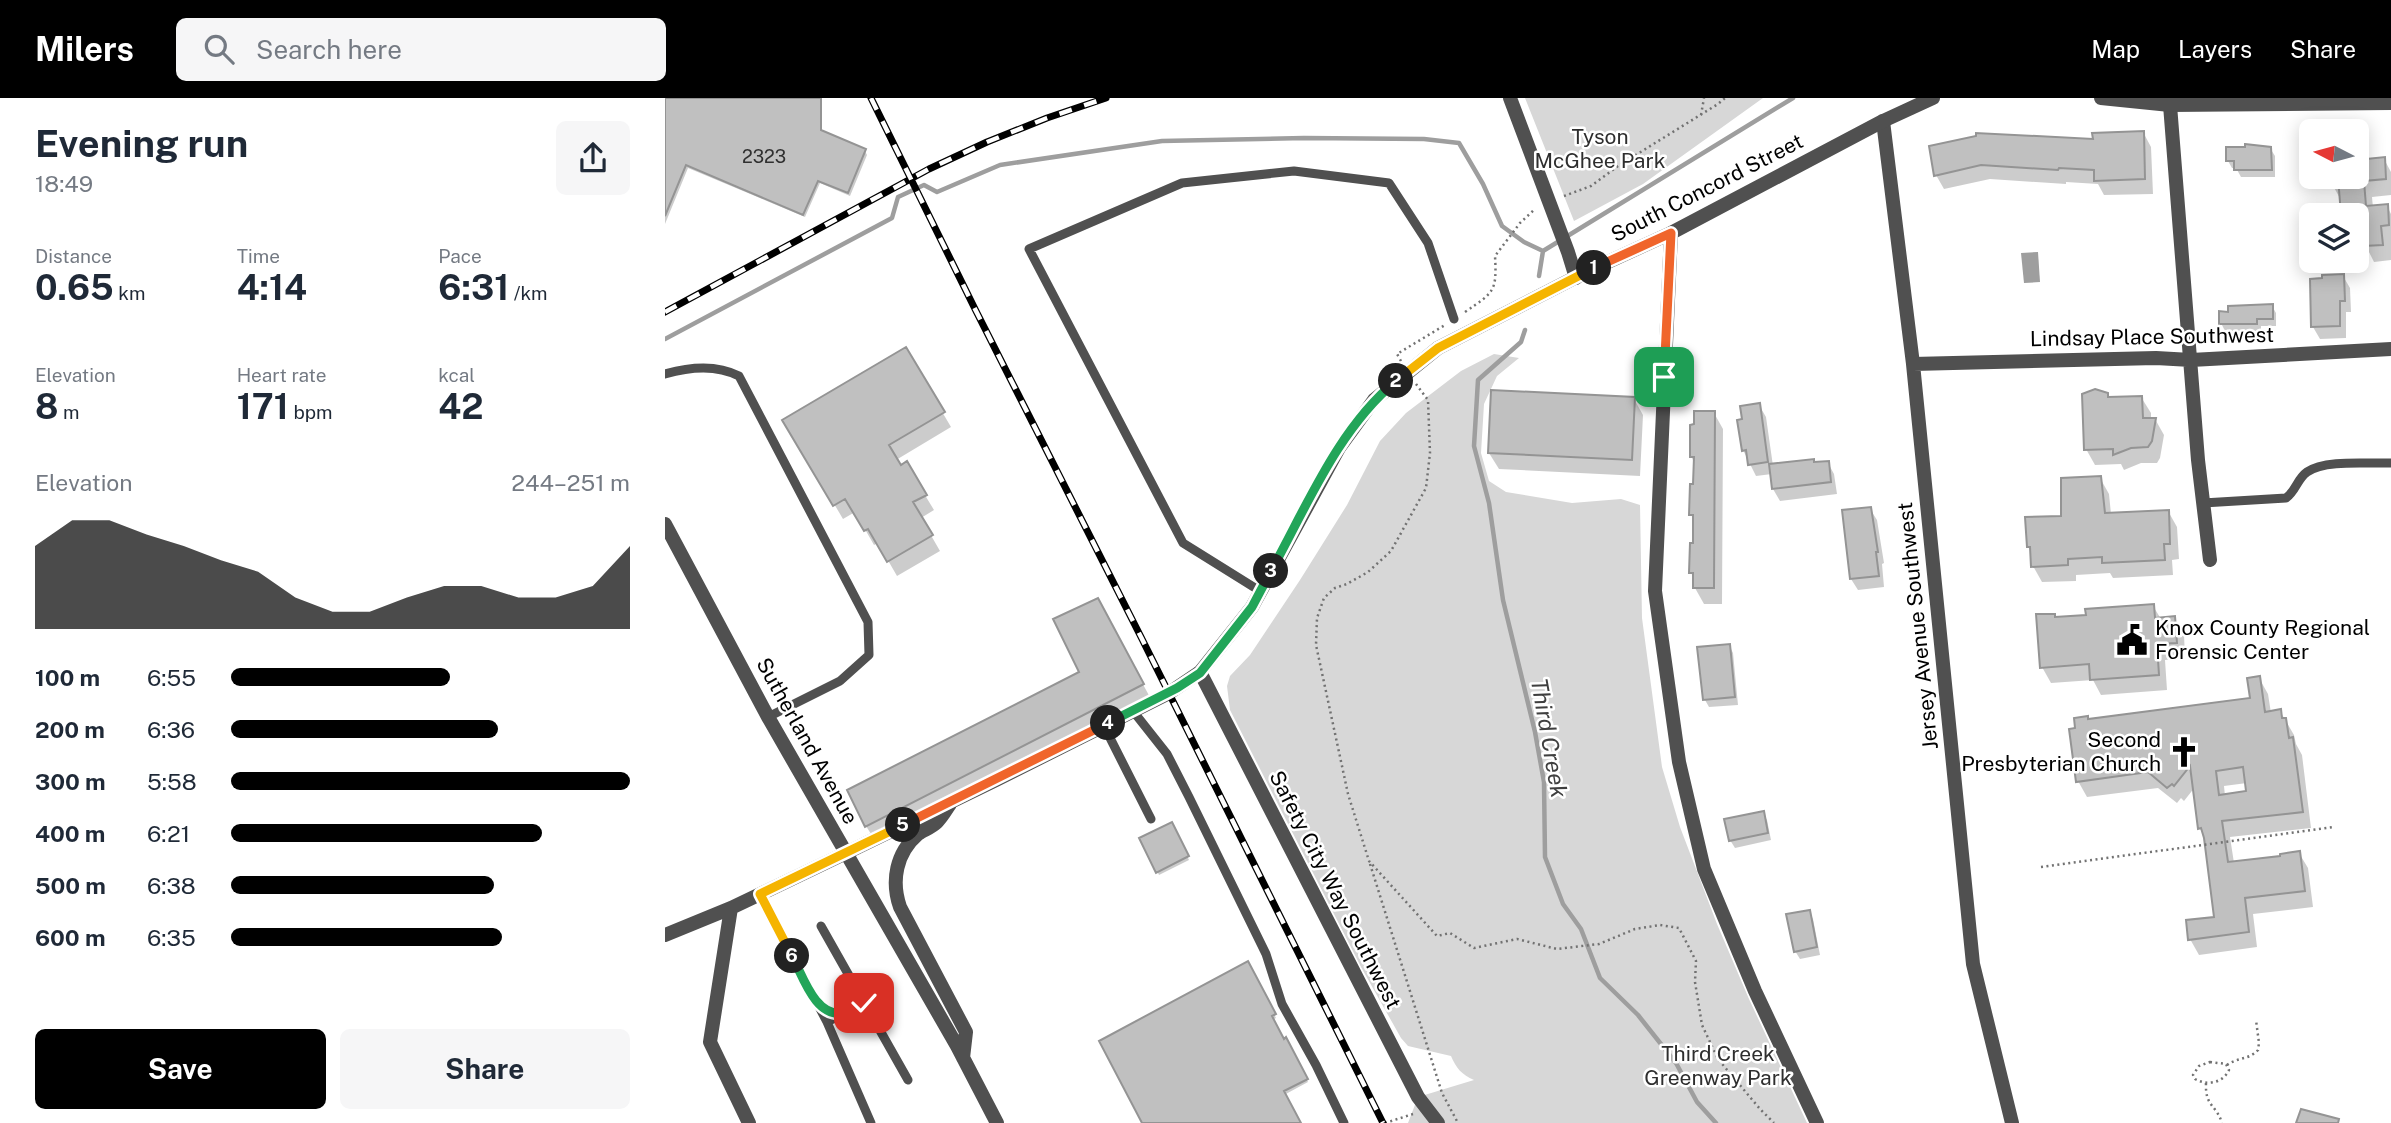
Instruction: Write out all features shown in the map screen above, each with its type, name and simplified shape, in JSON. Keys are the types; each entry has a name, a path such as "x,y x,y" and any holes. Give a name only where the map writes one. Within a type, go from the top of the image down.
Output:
{"street":[{"path":"1510,98 1576,278"},
{"name":"South Concord Street","path":"665,935 731,908 951,802 1133,711 1200,673 1252,607 1339,447 1374,400 1407,372 1438,348 1671,233 1883,121 1933,98"},
{"path":"2101,98 2170,105 2391,103"},
{"path":"2170,105 2176,204 2210,560"},
{"name":"Jersey Avenue Southwest","path":"1883,121 1913,364 1973,964 2012,1123"},
{"path":"1671,233 1655,591 1679,762 1704,869 1755,991 1817,1123"},
{"name":"Lindsay Place Southwest","path":"1913,364 2095,359 2191,360 2391,349"},
{"name":"Sutherland Avenue","path":"665,524 768,717 963,1058 997,1123"},
{"name":"Safety City Way Southwest","path":"1200,673 1418,1097 1438,1123"},
{"path":"951,802 936,824 919,833 903,852 897,864 895,886 900,907 966,1032 963,1058"},
{"path":"731,908 710,1042 749,1123"}],"lane":[{"path":"1261,591 1184,543 1029,249 1182,183 1294,171 1389,183 1428,243 1454,319"},
{"path":"665,374 683,369 725,369 739,376 869,622 869,654 840,681 768,717"},
{"path":"2203,503 2286,498 2293,492 2302,476 2315,467 2391,463"},
{"path":"1133,711 1167,754 1266,954 1282,1003 1344,1123"},
{"path":"1104,726 1151,819"},
{"path":"760,894 827,1022 871,1123"},
{"path":"821,926 908,1080"},
{"path":"817,1003 827,1010 845,1013"},
{"path":"827,1022 864,1003"}],"path":[{"path":"1701,115 1704,98"},
{"path":"1458,1123 1442,1093 1347,794 1316,645 1317,618 1324,598 1335,588 1368,572 1391,551 1426,488 1430,453 1428,400 1397,354 1490,295 1496,282 1495,256 1532,210 1591,186 1725,98"},
{"path":"2041,867 2334,827"},
{"path":"1369,861 1437,936 1450,933 1475,947 1517,939 1557,948 1599,944 1635,929 1660,925 1679,928 1696,961 1695,982 1702,1025 1718,1059 1774,1123"},
{"path":"2227,1065 2232,1061 2249,1058 2258,1050 2256,1020"},
{"path":"2214,1062 2227,1065 2229,1070 2224,1077 2206,1083 2197,1081 2194,1077 2199,1066 2214,1062"},
{"path":"2206,1083 2207,1100 2220,1116 2222,1123"},
{"path":"1385,1123 1414,1114"}],"green space":[{"name":"Tyson McGhee Park","path":"1525,98 1763,98 1643,184 1574,221"},
{"name":"Third Creek Greenway Park","path":"1494,354 1519,358 1497,376 1484,404 1481,453 1489,481 1506,492 1572,503 1621,499 1640,505 1642,618 1662,767 1680,827 1717,924 1807,1123 1408,1123 1418,1097 1474,1080 1460,1071 1451,1056 1408,1046 1401,1038 1361,967 1230,710 1227,686 1230,676 1250,655 1300,580 1347,505 1380,441 1406,413 1461,371"}],"shaded area":[{"path":"2038,252 2040,282 2024,283 2021,253"}],"building":[{"path":"665,98 821,98 821,130 866,149 848,193 818,181 803,215 686,165 665,216"},
{"path":"2144,131 2145,179 2094,181 2094,170 1981,165 1934,176 1929,146 1976,136 1976,133 2093,139 2092,133"},
{"path":"2245,144 2271,147 2272,170 2234,170 2234,161 2226,161 2226,147 2245,147"},
{"path":"2385,157 2386,179 2369,181 2369,159"},
{"path":"2339,189 2365,189 2366,203 2340,203"},
{"path":"2388,204 2389,225 2381,226 2383,245 2369,246 2369,206"},
{"path":"2344,274 2345,301 2340,301 2340,326 2311,327 2310,279 2322,278 2322,275"},
{"path":"2273,304 2273,319 2257,319 2257,324 2219,324 2219,311 2228,312 2228,306"},
{"path":"906,347 945,412 889,445 901,465 907,461 927,495 913,502 933,535 887,562 868,529 864,531 845,499 833,506 782,420"},
{"path":"2095,389 2108,393 2108,397 2142,396 2143,418 2156,418 2152,441 2148,447 2131,448 2113,455 2113,449 2084,450 2082,394"},
{"path":"1491,390 1635,397 1632,460 1488,453"},
{"path":"1760,403 1768,462 1748,465 1746,450 1742,451 1737,420 1742,419 1740,406"},
{"path":"1694,411 1715,411 1714,588 1693,588 1693,573 1689,573 1690,543 1693,543 1693,515 1689,515 1690,484 1693,484 1694,457 1690,457 1690,425 1694,424"},
{"path":"1814,459 1814,462 1829,461 1831,482 1772,489 1769,464"},
{"path":"2101,476 2105,513 2169,510 2170,544 2164,544 2165,560 2102,563 2102,557 2068,559 2068,565 2031,567 2025,517 2061,516 2061,478"},
{"path":"1871,507 1879,576 1850,579 1842,510"},
{"path":"1098,598 1144,684 865,827 847,790 1079,672 1053,619"},
{"name":"Knox County Regional Forensic Center","path":"2154,604 2155,618 2175,616 2177,643 2157,644 2159,675 2090,680 2089,664 2040,668 2036,614 2055,614 2055,617 2086,615 2085,609"},
{"path":"1730,644 1735,697 1703,700 1697,647"},
{"name":"Second Presbyterian Church","path":"2260,676 2265,712 2281,709 2282,718 2286,718 2289,738 2293,737 2303,812 2222,821 2228,862 2300,851 2305,891 2245,898 2249,932 2188,940 2186,920 2214,917 2204,838 2201,828 2198,829 2190,766 2174,786 2172,784 2167,788 2148,772 2076,782 2069,729 2075,728 2074,718 2088,716 2088,719 2250,698 2247,678","holes":["2243,767 2246,791 2219,795 2216,771"]},
{"path":"1764,811 1768,833 1729,841 1724,819"},
{"path":"1172,822 1189,856 1156,873 1139,838"},
{"path":"1810,910 1817,947 1794,952 1786,914"},
{"path":"1248,961 1276,1014 1272,1016 1308,1079 1284,1091 1301,1123 1142,1123 1099,1041"},
{"path":"2301,1109 2339,1119 2338,1123 2296,1123"}],"waterway":[{"name":"Third Creek","path":"1539,276 1543,251 1793,98"},
{"path":"665,339 892,218 898,197 924,185 937,192 1000,165 1162,141 1304,138 1424,139 1459,143 1483,184 1502,226 1524,242 1543,251"},
{"name":"Third Creek","path":"1525,330 1521,342 1478,380 1474,446 1489,503 1503,600 1535,732 1544,782 1545,857 1563,904 1581,929 1600,978 1638,1015 1676,1063 1697,1102 1716,1123"}],"railway":[{"path":"871,98 1383,1123"},
{"path":"665,312 929,169 987,142 1106,98"}],"place":[{"name":"Knox County Regional Forensic Center","path":"2132,640"},
{"name":"Second Presbyterian Church","path":"2184,752"}],"route":[{"path":"864,1003 845,1013 827,1010 817,1003 760,894 996,780 1177,688 1200,673 1252,607 1339,447 1374,400 1438,348 1584,273 1671,233 1664,377"}]}
